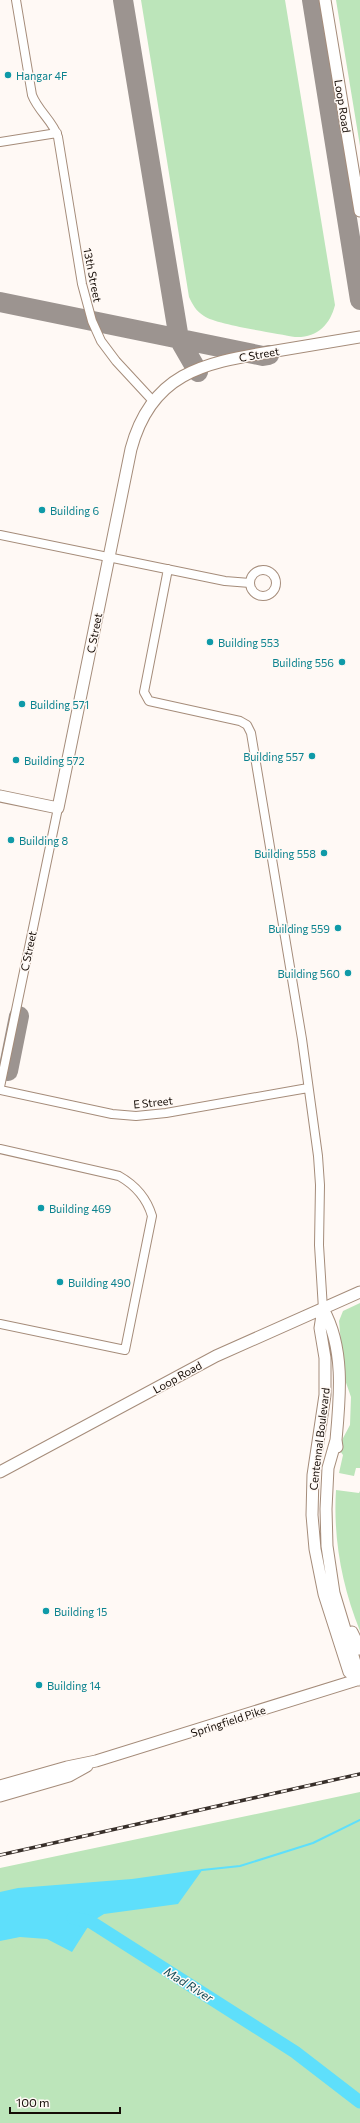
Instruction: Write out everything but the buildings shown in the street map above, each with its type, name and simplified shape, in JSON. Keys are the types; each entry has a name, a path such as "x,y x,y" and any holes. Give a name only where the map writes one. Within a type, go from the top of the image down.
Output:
{"street":[{"name":"13th Street","path":"16,0 32,96 57,133 82,284 92,321 102,341 116,361 153,401"},
{"name":"Loop Road","path":"325,0 360,212"},
{"path":"0,142 57,133"},
{"name":"C Street","path":"0,1086 134,438 143,416 153,401 179,378 213,363 360,337"},
{"path":"0,535 230,582 250,583"},
{"path":"168,569 144,692 149,701 235,719 244,723 250,729 308,1088 320,1173 319,1245 323,1309"},
{"path":"0,796 58,808"},
{"name":"E Street","path":"0,1090 112,1114 136,1116 166,1113 308,1088"},
{"path":"0,1149 119,1176 126,1180 144,1198 149,1206 152,1216 125,1350 0,1324"},
{"name":"Loop Road","path":"0,1472 87,1427 199,1365 360,1292"},
{"name":"Centennal Boulevard","path":"323,1309 332,1325 340,1376 336,1455 334,1469 328,1477 326,1509 328,1552 334,1593 359,1680"},
{"name":"Centennal Boulevard","path":"323,1309 320,1328 325,1358 325,1395 313,1475 314,1537 324,1594 349,1672 359,1680"},
{"path":"328,1552 350,1626 360,1649"},
{"name":"Springfield Pike","path":"0,1786 67,1767 96,1761 359,1680"},
{"name":"Springfield Pike","path":"0,1796 70,1776 96,1761"}],"green space":[{"path":"141,0 285,0 335,305 330,319 316,333 303,337 295,337 221,323 201,314 190,300"},
{"path":"336,0 360,0 360,146"},
{"path":"360,1303 360,1468 356,1468 354,1476 339,1473 343,1455 340,1451 342,1440 350,1425 351,1397 344,1377 339,1321 343,1311"},
{"path":"336,1490 359,1493 360,1491 360,1631 348,1597 340,1562 335,1508"},
{"path":"360,1792 360,2123 0,2123 0,1868"}],"water":[{"path":"203,1869 178,1904 104,1914 91,1922 72,1952 47,1939 20,1937 0,1941 0,1892 18,1888 132,1879"}],"waterway":[{"path":"202,1870 240,1866 313,1843 360,1820"},
{"name":"Mad River","path":"73,1918 91,1922 295,2052 360,2102"}],"taxiway":[{"path":"123,0 179,339 198,372"},
{"path":"312,0 360,300"},
{"path":"0,302 263,356 269,355"},
{"path":"8,1071 19,1016"}],"railway":[{"path":"0,1855 360,1774"}],"place":[{"name":"Hangar 4F","path":"8,75"},
{"name":"Building 6","path":"42,510"},
{"name":"Building 553","path":"210,642"},
{"name":"Building 556","path":"342,662"},
{"name":"Building 571","path":"22,704"},
{"name":"Building 557","path":"312,756"},
{"name":"Building 572","path":"16,760"},
{"name":"Building 8","path":"11,840"},
{"name":"Building 558","path":"324,853"},
{"name":"Building 559","path":"338,928"},
{"name":"Building 560","path":"348,973"},
{"name":"Building 469","path":"41,1208"},
{"name":"Building 490","path":"60,1282"},
{"name":"Building 15","path":"46,1611"},
{"name":"Building 14","path":"39,1685"}]}
